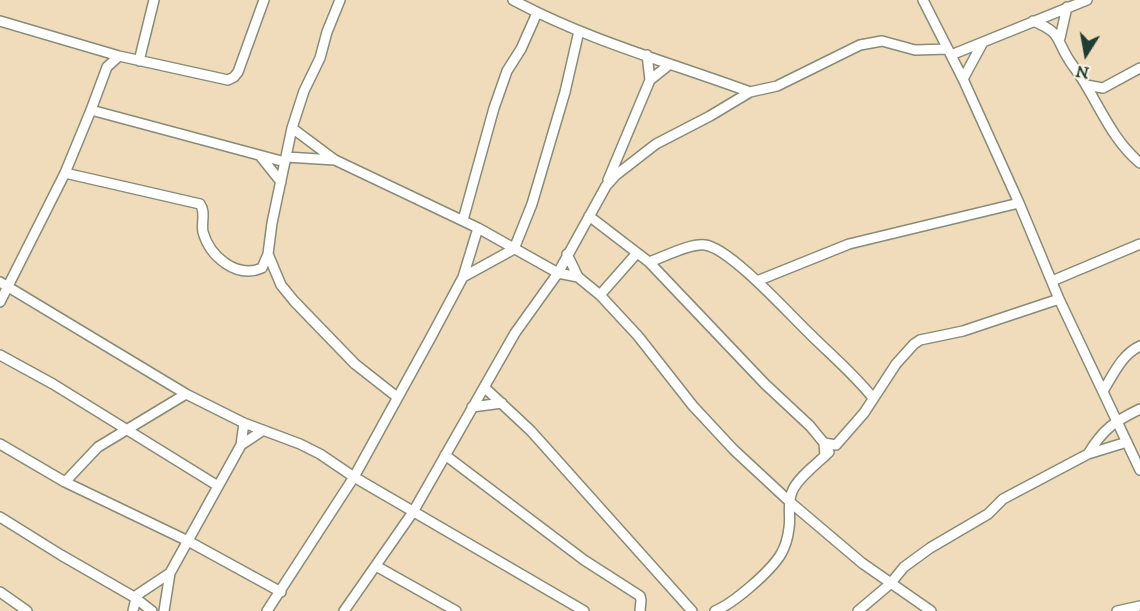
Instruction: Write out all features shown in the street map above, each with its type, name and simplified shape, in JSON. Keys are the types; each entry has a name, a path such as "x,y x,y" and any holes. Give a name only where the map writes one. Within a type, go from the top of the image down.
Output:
{"street":[{"path":"139,61 153,0"},
{"path":"0,21 119,56 228,80 234,77 264,0"},
{"path":"65,172 98,182 200,204 203,208 204,236 218,257 233,268 247,272 262,268 268,254 292,128 304,92 321,58 327,32 340,0"},
{"path":"513,0 579,31 750,92"},
{"path":"923,0 963,79 1059,299 1140,470"},
{"path":"606,186 616,175 656,144 750,92 777,86 860,45 882,41 915,50 930,49 950,52 982,44 1087,0"},
{"path":"1059,38 1067,7"},
{"path":"463,220 507,71 521,49 537,13"},
{"path":"1033,21 1050,29 1059,38 1067,57 1086,85 1113,134 1139,159"},
{"path":"930,49 938,29"},
{"path":"463,277 514,249 532,204 565,92 579,31"},
{"path":"963,79 982,44"},
{"path":"104,52 107,67"},
{"path":"0,302 4,284 65,172 107,67 119,56"},
{"path":"647,56 650,80"},
{"path":"344,611 413,512 515,333 558,273 606,186 650,80 670,64"},
{"path":"1086,85 1103,88 1140,68"},
{"path":"91,110 261,157 286,160 335,160"},
{"path":"292,128 335,160 463,220 558,273 578,277"},
{"path":"261,157 281,182"},
{"path":"757,281 849,244 1019,203"},
{"path":"589,216 649,262 765,384 810,426 824,443 825,456"},
{"path":"267,611 354,477 463,277 478,228"},
{"path":"649,262 690,247 703,244 714,247 757,281 859,380 873,398"},
{"path":"1052,281 1140,244"},
{"path":"600,295 637,253"},
{"path":"268,254 281,285 294,301 355,364 397,397"},
{"path":"567,254 578,277 600,295 638,336 693,406 734,450 805,515 890,584 931,611"},
{"path":"4,284 186,394 244,423 320,454 354,477 584,611"},
{"path":"715,611 735,599 775,562 784,549 790,526 792,490 798,481 836,445 864,414 896,364 914,344 920,340 963,331 1059,299"},
{"path":"1103,391 1125,357 1140,346"},
{"path":"0,355 53,384 218,486"},
{"path":"484,387 502,403 602,509 692,611"},
{"path":"65,482 98,447 186,394"},
{"path":"472,406 502,403"},
{"path":"1088,454 1099,437 1116,420 1140,409"},
{"path":"242,445 244,423"},
{"path":"164,611 170,573 242,445 262,431"},
{"path":"858,611 890,584 904,567 930,548 988,514 1004,499 1088,454 1127,442"},
{"path":"824,443 836,445"},
{"path":"0,444 65,482 188,541 280,592"},
{"path":"445,455 584,560 640,596 640,611"},
{"path":"790,526 798,517 805,515"},
{"path":"0,518 135,597 152,611"},
{"path":"376,566 456,611"},
{"path":"132,611 135,597 170,573"},
{"path":"0,592 27,611"},
{"path":"1117,611 1140,606"}]}
